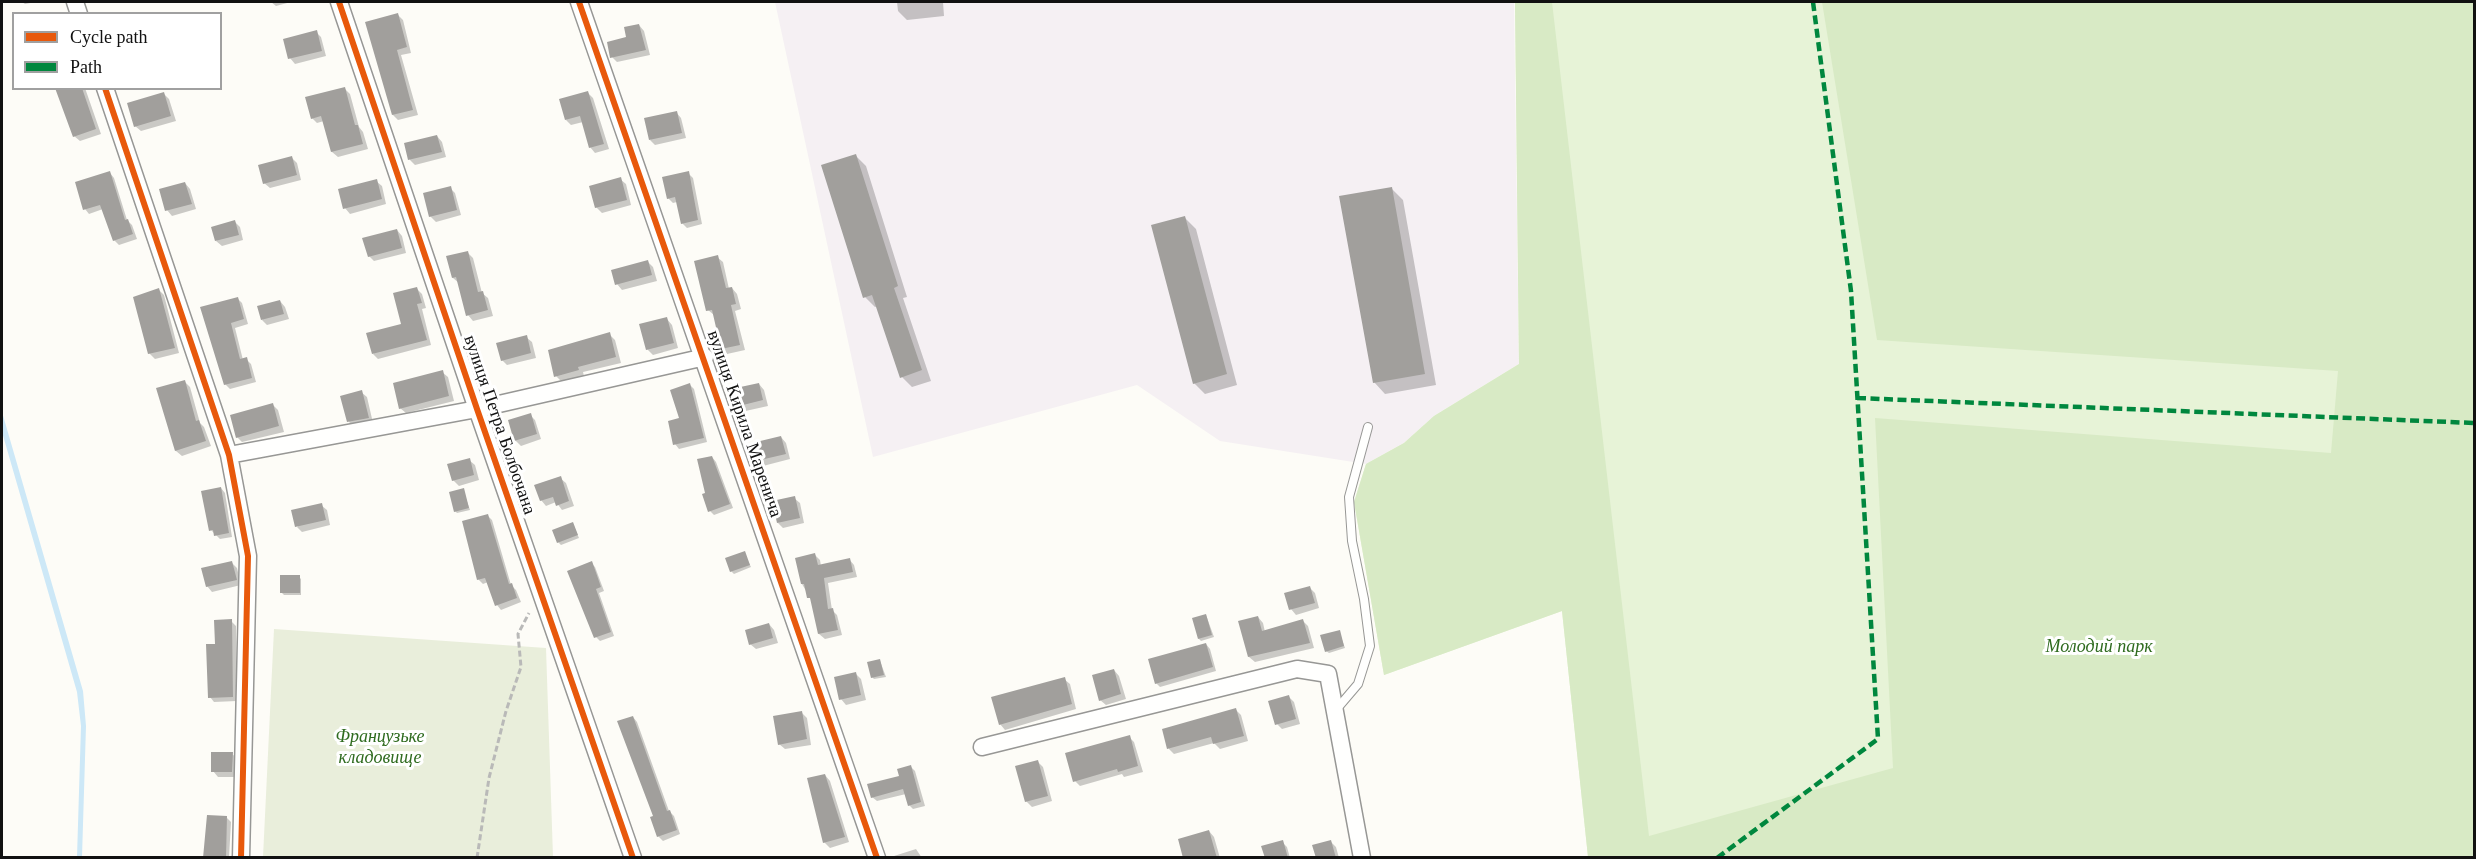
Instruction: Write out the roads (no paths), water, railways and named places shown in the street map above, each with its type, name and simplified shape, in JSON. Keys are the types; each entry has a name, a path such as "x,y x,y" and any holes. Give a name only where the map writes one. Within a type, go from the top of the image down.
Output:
{"street":[{"name":"вулиця Петра Болбочана","path":"339,2 633,858"},
{"name":"вулиця Кирила Маренича","path":"579,2 705,357 877,858"},
{"path":"106,90 230,455 248,556 242,858"},
{"path":"230,455 477,409 705,357"},
{"path":"982,747 1298,669 1328,674 1362,858"}],"lane":[{"path":"1335,712 1358,684 1370,646 1364,598 1352,541 1349,497 1368,427"}],"water":[{"path":"2,412 83,691 86,726 82,857 77,857 81,726 77,692 2,432"}],"park label":[{"name":"Молодий парк","path":"2099,647"},
{"name":"Французьке кладовище","path":"380,747"}]}
